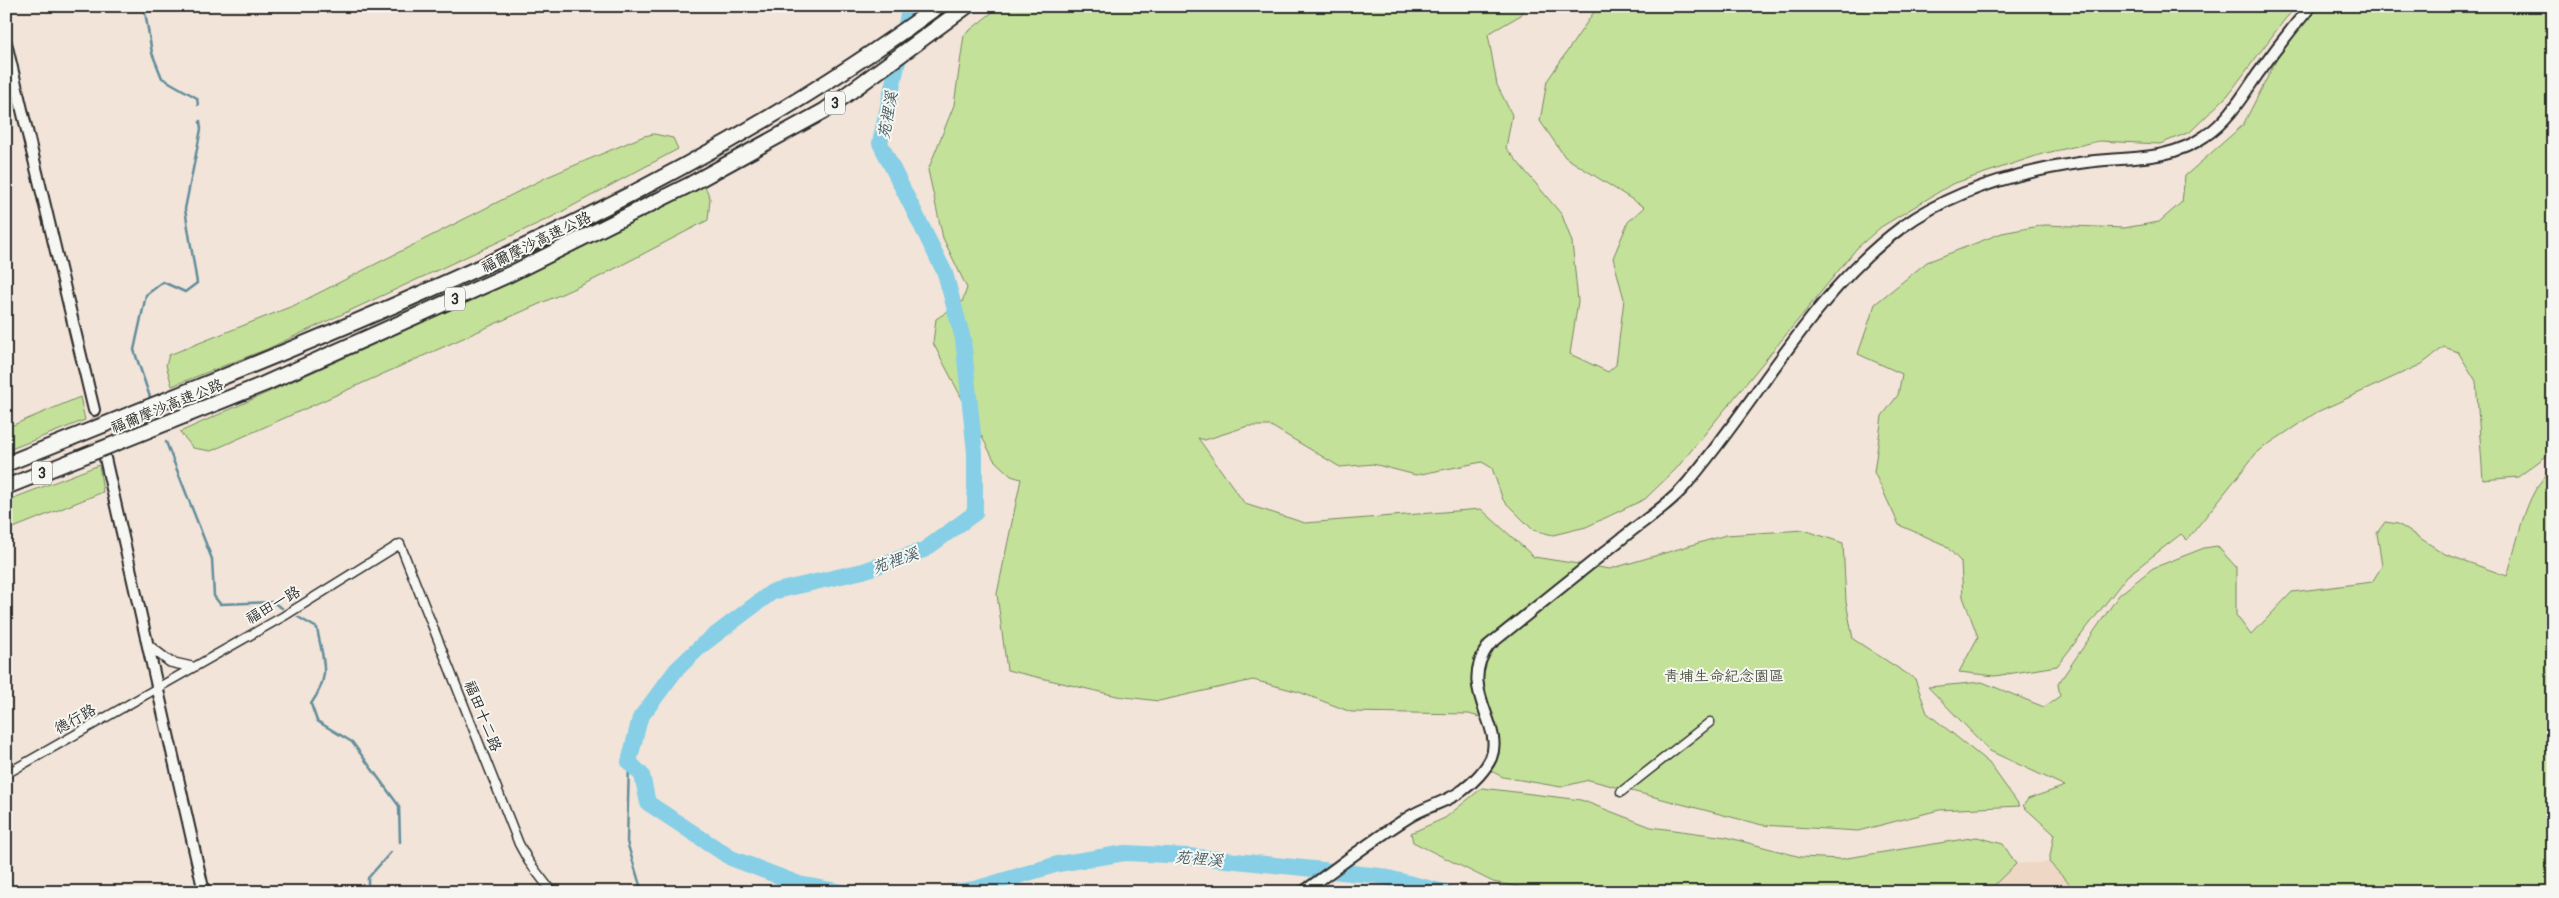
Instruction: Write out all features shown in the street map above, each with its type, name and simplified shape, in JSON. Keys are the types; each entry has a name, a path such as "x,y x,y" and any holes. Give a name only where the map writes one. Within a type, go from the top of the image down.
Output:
{"highway":[{"name":"福爾摩沙高速公路","path":"6,464 203,385 505,257 681,169 800,100 891,41 938,6"},
{"name":"福爾摩沙高速公路","path":"6,487 274,380 510,274 691,184 824,111 967,6"}],"main road":[{"path":"1303,892 1410,816 1463,790 1479,774 1491,758 1492,746 1491,733 1478,686 1478,665 1481,656 1489,645 1682,490 1821,306 1867,254 1904,226 1940,204 1975,190 2020,175 2081,162 2167,154 2190,145 2220,126 2285,36 2311,6"},
{"path":"6,43 94,410"},
{"path":"106,458 204,892"}],"street":[{"name":"福田一路","path":"158,688 284,616 400,544"},
{"name":"福田十二路","path":"400,544 519,844 528,862 552,892"},
{"path":"148,645 170,662 192,667"},
{"name":"德行路","path":"6,774 158,688"},
{"path":"1620,792 1710,722"}],"shaded area":[{"path":"2049,862 2077,892 1987,892 2016,864"}],"green space":[{"name":"青埔生命紀念園區","path":"1000,6 1527,6 1521,15 1488,34 1497,85 1512,115 1506,148 1562,215 1572,242 1578,301 1570,354 1608,372 1616,365 1624,299 1613,258 1628,222 1644,207 1565,157 1540,121 1547,81 1598,6 2298,6 2285,19 2228,95 2190,132 2160,144 2099,141 2042,154 1952,184 1881,227 1857,248 1676,469 1645,499 1586,527 1553,535 1533,530 1503,500 1492,468 1482,462 1416,475 1373,464 1340,467 1271,426 1248,426 1205,440 1198,438 1245,504 1305,523 1481,509 1534,557 1610,569 1726,535 1804,530 1843,543 1846,602 1853,639 1915,679 1927,713 1989,763 2020,806 1939,810 1858,831 1762,825 1589,780 1561,787 1503,777 1491,771 1498,749 1493,721 1469,714 1351,712 1299,692 1253,680 1159,701 1117,696 1007,670 997,594 1021,479 1011,476 994,460 933,343 936,319 962,302 967,288 943,238 928,170 954,105 964,35"},
{"path":"2320,6 2553,6 2553,451 2518,477 2483,480 2476,381 2458,352 2444,347 2422,364 2317,412 2258,451 2187,540 2181,534 2127,576 2057,666 1995,676 1959,672 1978,637 1963,597 1961,562 1945,545 1899,525 1874,472 1882,416 1898,395 1902,374 1858,354 1875,304 1927,262 2002,233 2045,225 2124,228 2159,222 2182,202 2185,176 2243,125 2286,41"},
{"path":"654,134 673,138 678,149 552,217 267,349 172,386 166,365 169,355 295,305 547,177 644,136"},
{"path":"704,184 710,198 708,220 595,279 211,451 193,448 180,432 510,283"},
{"path":"80,397 85,420 6,451 6,428"},
{"path":"99,465 103,492 6,531 6,501"},
{"path":"2553,468 2553,892 2077,892 2049,862 2054,834 2023,806 2028,799 2065,786 1990,751 1928,687 1982,682 2044,707 2060,696 2058,684 2119,595 2153,568 2204,548 2217,546 2236,567 2236,615 2251,635 2292,592 2372,582 2382,566 2377,533 2385,522 2398,524 2445,554 2507,576 2528,504 2543,479"},
{"path":"1482,788 1581,800 1651,827 1726,837 1801,857 1841,859 1977,837 2003,844 2016,864 1987,892 1545,892 1493,882 1413,842 1411,833 1445,818"}],"waterway":[{"path":"144,6 152,53 162,78 197,98 198,105"},
{"name":"苑裡溪","path":"843,892 799,884 731,858 648,803 642,775 629,762 640,718 676,670 702,645 772,592 863,571 924,550 975,513 975,453 963,339 945,273 880,143 910,6"},
{"path":"151,400 134,350 146,295 163,282 185,292 197,283 185,209 201,129 200,121"},
{"path":"155,410 159,421"},
{"path":"166,442 212,559 214,596 220,604 272,602 282,608"},
{"path":"298,617 317,628 323,659 324,676 322,684 311,704 317,721 352,742 399,806 400,842"},
{"path":"629,762 627,842 642,892"},
{"path":"368,892 368,878 391,852"},
{"name":"苑裡溪","path":"956,892 975,889 1058,864 1125,853 1188,856 1380,876 1444,892"}],"tunnel":[{"path":"94,410 104,453"}]}
